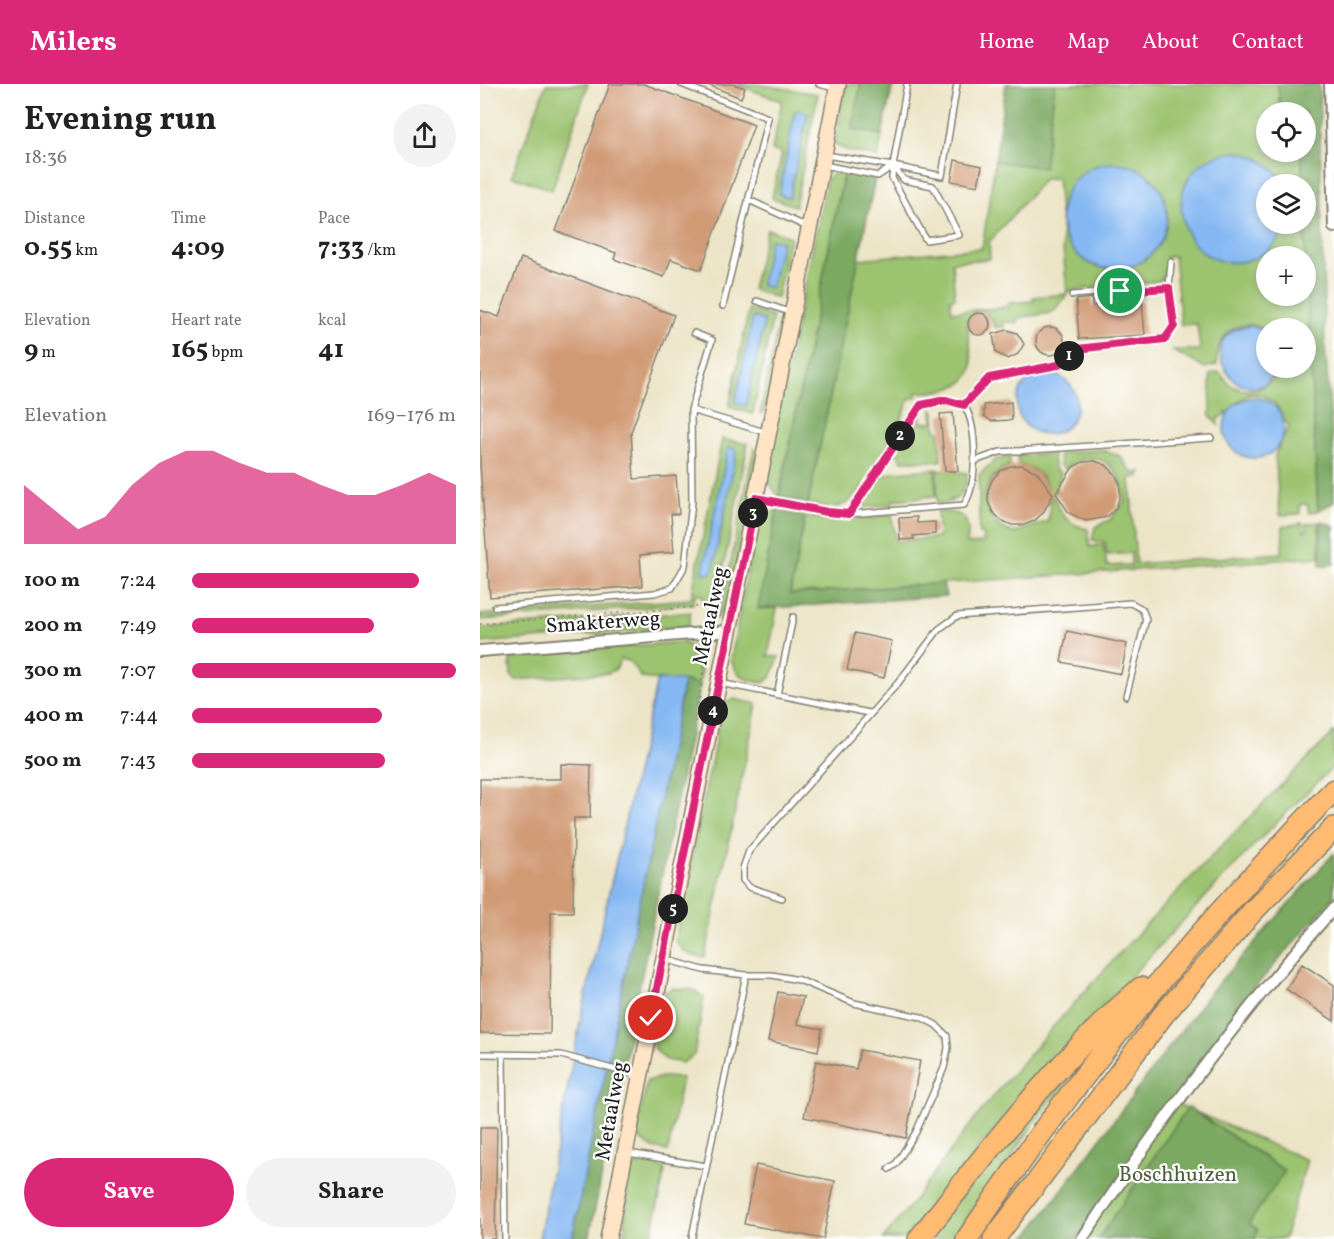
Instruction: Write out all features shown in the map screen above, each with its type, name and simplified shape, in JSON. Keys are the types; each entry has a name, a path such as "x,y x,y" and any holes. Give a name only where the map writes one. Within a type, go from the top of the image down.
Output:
{"highway":[{"path":"967,1239 1011,1174 1179,956 1334,790"},
{"path":"994,1239 1163,1015 1253,911 1334,828"},
{"path":"919,1239 957,1189 1100,1023 1179,956"}],"street":[{"path":"1330,84 1334,227"},
{"name":"Metaalweg","path":"610,1235 639,1076 837,87"},
{"name":"Smakterweg","path":"480,651 729,631"},
{"path":"1082,1239 1138,1155 1199,1072 1281,968 1334,908"}],"lane":[{"path":"681,84 768,118 723,306"},
{"path":"819,84 837,87"},
{"path":"893,166 904,180 933,186 958,235 926,240 892,178 893,166 907,84"},
{"path":"823,159 893,166 942,176 957,84"},
{"path":"823,159 878,176 893,166"},
{"path":"749,200 809,228"},
{"path":"964,405 989,378 1058,365 1077,349 1165,339 1174,326 1169,288 1171,262"},
{"path":"1072,295 1169,288"},
{"path":"757,301 793,313"},
{"path":"495,607 654,593 672,588 686,566 692,502 691,410 712,340 694,333"},
{"path":"756,498 849,514 964,505 971,494 975,461 968,412 964,405 946,400 921,405 849,514"},
{"path":"691,410 769,433"},
{"path":"975,461 1000,452 1211,438"},
{"path":"782,898 749,887 743,880 743,868 749,851 898,683 939,629 957,616 1131,603 1142,609 1146,619 1126,696"},
{"path":"777,695 793,616"},
{"path":"718,682 869,713"},
{"path":"663,959 703,970 746,975 772,975 799,980 854,1003 921,1017 936,1025 947,1036 948,1048 944,1068 916,1132 896,1164 889,1169"},
{"path":"692,1237 746,975"},
{"path":"480,1054 561,1055 639,1076"},
{"path":"503,1054 505,1239"},
{"path":"626,1152 706,1167"}],"path":[{"path":"480,624 718,605"}],"green space":[{"path":"546,84 588,84 552,190 512,176"},
{"path":"735,84 758,84 818,94 795,206 772,198 782,153 772,150 782,101"},
{"path":"846,84 861,84 852,129 882,135 878,157 848,151 836,145"},
{"path":"861,84 893,84 882,135 852,129"},
{"path":"1006,84 1055,84 1044,168 995,161"},
{"path":"1055,84 1278,84 1279,102 1256,102 1256,162 1302,162 1302,174 1256,174 1256,234 1304,234 1305,246 1256,246 1256,306 1308,306 1309,318 1256,318 1256,326 1235,328 1224,337 1218,349 1217,365 1205,368 1171,350 1200,350 1197,324 1181,325 1174,256 1167,257 1164,276 1160,281 1069,291 1067,294 1057,309 1050,313 1018,318 1018,323 1003,322 1004,327 994,327 992,320 984,311 976,311 968,321 972,364 966,379 952,388 934,392 917,392 917,397 909,399 899,425 881,459 871,476 850,501 836,507 808,504 858,259 982,248 995,161 1044,167","holes":["1057,178 1067,294 1033,297 1034,301 1008,303 1008,307 952,312 950,299 955,298 952,262 990,259 989,242 1044,179"]},
{"path":"1278,84 1319,84 1325,346 1334,459 1334,502 1318,511 1312,378 1316,378 1316,318 1309,318 1308,306 1316,306 1316,246 1305,246 1304,234 1316,234 1316,174 1302,174 1302,162 1316,162 1316,102 1279,102"},
{"path":"844,172 779,497 765,477 827,179 834,173"},
{"path":"844,172 875,179 808,504 779,497"},
{"path":"767,229 790,237 777,298 752,289"},
{"path":"795,239 799,253 790,296 783,299"},
{"path":"749,309 773,317 753,414 729,407","holes":["753,318 764,320 764,324 746,406"]},
{"path":"779,320 784,330 767,410 760,414"},
{"path":"1219,372 1233,387 1243,390 1262,387 1272,379 1312,378 1318,511 1309,513 1307,504 1300,504 1300,514 1280,515 1275,455 1289,426 1274,403 1264,396 1255,394 1247,396 1217,419 1218,425 1209,414 1211,411 1210,374"},
{"path":"932,408 935,412 936,430 940,431 941,461 902,461 895,450 917,414 920,413 921,423 933,422"},
{"path":"722,439 748,444 717,601 702,604 703,596 696,594 693,604 480,620 480,615 691,599"},
{"path":"754,448 758,454 728,605 715,620 723,600"},
{"path":"1101,450 1120,456 1132,473 1141,472 1140,476 1130,478 1136,564 1282,553 1283,526 1302,523 1304,531 1307,530 1306,524 1319,522 1320,557 790,594 805,517 858,520 892,514 896,542 939,537 937,511 954,513 964,517 966,521 967,544 983,543 984,535 979,534 979,475 995,460 1010,457 1010,465 999,471 991,480 987,490 986,501 994,521 1015,533 1048,521 1051,497 1054,497 1071,522 1088,529 1090,547 1103,544 1107,566 1131,565 1131,553 1107,555 1105,542 1092,540 1095,527 1111,519 1124,502 1123,489 1114,469 1097,459 1076,462 1065,469 1060,465 1059,453"},
{"path":"1053,453 1054,469 1061,473 1055,493 1050,495 1039,474 1018,464 1017,456"},
{"path":"935,469 936,496 894,500 891,505 865,507 864,499 876,478 895,472"},
{"path":"937,469 967,473 963,492 954,500 951,499 951,502 937,504"},
{"path":"777,510 758,609 777,608 768,656 779,657 771,678 763,683 743,677 731,660 757,519"},
{"path":"777,510 805,517 790,594 943,583 946,596 758,609"},
{"path":"1321,521 1334,526 1334,564 1320,566"},
{"path":"691,612 688,627 480,643 480,628"},
{"path":"682,642 702,652 700,685 642,678 629,661 620,659 617,668 609,673 515,680 511,675 510,659 518,655"},
{"path":"684,681 700,685 589,1239 572,1239"},
{"path":"734,699 757,704 705,957 700,957 687,953 675,940 723,704"},
{"path":"1334,732 1334,766 1254,845 1049,1064 904,1239 883,1239 978,1115 1074,1003 1202,866"},
{"path":"1334,853 1334,897 1242,1002 1076,1239 1025,1239 1208,995"},
{"path":"673,988 694,990 704,998 694,1055 682,1063 666,1060 653,1047 665,991"},
{"path":"1125,1007 1042,1113 953,1239 924,1239"},
{"path":"662,1077 682,1078 668,1151 653,1148 636,1136 647,1081"},
{"name":"Boschhuizen","path":"1154,1094 1307,1160 1284,1239 1058,1239"},
{"name":"Boschhuizen","path":"1188,1107 1285,1171 1249,1223 1258,1230 1254,1239 1098,1239"},
{"path":"643,1161 665,1170 651,1239 624,1239 629,1168"}],"water":[{"path":"795,111 808,114 789,198 779,194"},
{"path":"1236,152 1256,158 1256,162 1264,162 1278,174 1256,174 1256,234 1281,234 1273,246 1256,246 1256,257 1252,259 1226,262 1205,254 1190,238 1182,218 1182,196 1191,175 1208,160"},
{"path":"1114,163 1134,167 1151,179 1163,196 1167,216 1163,236 1151,253 1134,265 1114,269 1094,265 1077,253 1065,236 1061,216 1065,196 1077,179 1094,167"},
{"path":"770,239 782,241 771,288 761,285"},
{"path":"753,317 764,320 764,324 746,406 735,402"},
{"path":"1250,326 1256,328 1256,378 1269,378 1265,383 1251,387 1238,383 1227,372 1221,358 1221,344 1230,333"},
{"path":"1041,374 1053,374 1069,382 1075,392 1077,404 1075,416 1069,426 1053,434 1041,434 1025,426 1017,410 1017,398 1025,382"},
{"path":"1254,398 1275,407 1284,428 1275,449 1254,458 1233,449 1224,428 1233,407"},
{"path":"728,447 737,450 713,569 710,574 702,573"},
{"path":"657,680 684,681 572,1239 539,1239 580,1022"}],"building":[{"path":"610,84 644,84 754,125 701,270 671,259 664,277 614,259 616,253 556,231"},
{"path":"706,84 733,84 745,88 741,98"},
{"path":"955,160 982,166 978,186 951,181"},
{"path":"521,258 674,315 631,432 634,479 676,476 679,514 671,514 674,552 640,555 642,586 490,597 480,465 480,310 499,317"},
{"path":"1092,298 1092,306 1142,302 1145,335 1079,339 1076,300"},
{"path":"979,313 989,320 990,324 983,334 979,335 969,328 968,324 975,314"},
{"path":"1050,327 1060,331 1064,341 1060,351 1050,355 1040,351 1036,341 1040,331"},
{"path":"1007,330 1017,333 1024,344 1018,354 1008,359 996,353 993,334"},
{"path":"1011,402 1012,420 991,421 984,416 984,405"},
{"path":"953,413 958,471 945,471 940,414"},
{"path":"1095,461 1106,465 1115,474 1120,484 1120,496 1116,508 1107,517 1086,521 1069,513 1056,493 1073,467 1083,462"},
{"path":"1022,465 1037,472 1053,494 1043,513 1034,521 1024,525 1012,525 1001,520 993,512 988,502 988,490 992,480 1000,471 1011,466"},
{"path":"917,517 917,523 935,522 935,534 900,540 899,518"},
{"path":"1067,631 1127,644 1121,674 1061,662"},
{"path":"855,633 892,641 884,678 847,670"},
{"path":"561,764 591,765 590,818 574,818 573,912 551,912 550,1034 480,1033 480,779 561,779"},
{"path":"1302,964 1334,985 1334,1021 1286,989"},
{"path":"778,992 803,997 797,1024 822,1029 818,1051 768,1041"},
{"path":"860,1050 920,1061 906,1138 804,1117 816,1061 856,1069"},
{"path":"480,1127 497,1127 495,1239 480,1239"},
{"path":"756,1165 835,1181 823,1239 744,1224"}],"route":[{"path":"651,1018 756,498 849,514 921,405 946,400 964,405 989,378 1058,365 1077,349 1165,339 1174,326 1169,288 1120,291"}]}
